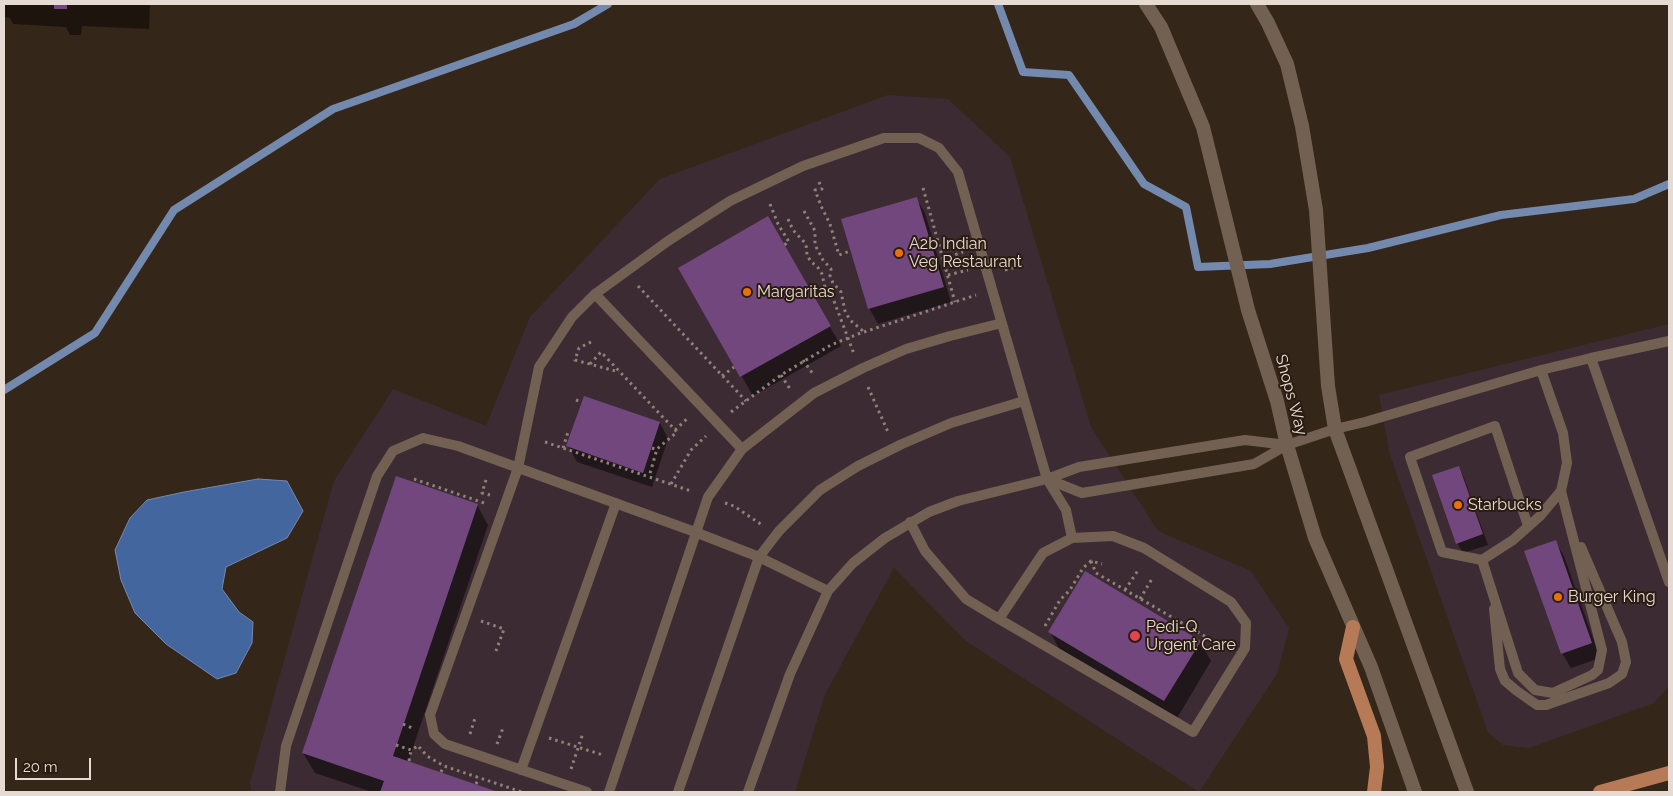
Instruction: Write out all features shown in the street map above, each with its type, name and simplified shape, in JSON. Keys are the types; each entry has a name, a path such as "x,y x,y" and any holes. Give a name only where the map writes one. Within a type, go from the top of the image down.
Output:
{"main road":[{"path":"1353,627 1346,660 1374,736 1377,768 1374,792"},
{"path":"1600,792 1669,773"}],"street":[{"name":"Shops Way","path":"1146,4 1161,27 1200,119 1248,310 1278,401 1287,444 1316,538 1371,667 1415,792"},
{"name":"Shops Way","path":"1257,4 1287,64 1302,126 1316,210 1328,386 1335,429 1467,792"}],"lane":[{"path":"587,792 445,744 434,734 430,715 518,468 539,367 572,317 595,294 668,241 730,201 803,166 884,138 919,138 939,148 958,172 1047,479 1066,510 1072,538"},
{"path":"595,294 742,448"},
{"path":"609,792 708,497 742,448 814,394 863,368 906,349 1002,323"},
{"path":"1047,479 1082,493 1254,464 1287,444 1335,429 1365,422 1541,370 1669,341"},
{"path":"1591,358 1669,582"},
{"path":"1482,560 1518,672 1535,690 1554,693 1592,675 1598,670 1602,650 1561,491 1566,463 1563,433 1541,370"},
{"path":"678,792 759,557 780,532 820,490 858,466 895,447 951,423 1024,401"},
{"path":"1528,526 1495,426 1410,458 1442,552 1482,560 1513,540 1540,516 1561,491"},
{"path":"280,792 286,746 377,476 393,451 423,438 458,446 695,532 759,557 828,591"},
{"path":"748,792 790,674 828,591 853,563 885,538 929,512 958,501 1047,479 1079,467 1244,440 1287,444"},
{"path":"521,770 616,503"},
{"path":"1492,593 1500,668 1505,681 1538,705 1546,705 1608,683 1622,674 1626,662 1622,642 1568,519"},
{"path":"910,522 925,551 966,599 999,619 1194,732 1245,648 1246,623 1231,602 1144,548 1112,536 1072,538 1043,553 999,619"}],"path":[{"path":"819,182 822,188 815,190 830,224 839,255 850,251"},
{"path":"923,188 955,302"},
{"path":"770,204 778,224 789,242 784,245"},
{"path":"804,211 815,231 815,244 823,260 831,268 830,276 833,283 841,292 845,311 850,320 863,332"},
{"path":"788,219 794,230 806,244 807,255 811,262 818,267 825,281 826,292 835,305 856,359"},
{"path":"806,244 815,244"},
{"path":"818,267 823,260"},
{"path":"638,286 746,401"},
{"path":"730,414 804,360 847,338 976,295"},
{"path":"835,305 842,298"},
{"path":"591,342 579,348 575,360 620,372"},
{"path":"590,364 601,352 677,432 657,450 649,477"},
{"path":"722,376 734,366"},
{"path":"868,387 895,447"},
{"path":"576,400 582,402"},
{"path":"563,448 568,432"},
{"path":"671,484 691,450 706,436"},
{"path":"545,442 697,493"},
{"path":"652,448 657,450"},
{"path":"414,479 487,504"},
{"path":"724,503 734,506 768,529"},
{"path":"1037,641 1060,600 1070,590 1083,568 1091,561"},
{"path":"1091,561 1102,564"},
{"path":"1091,561 1096,573 1225,648"},
{"path":"1125,590 1139,568"},
{"path":"1140,599 1153,577"},
{"path":"480,621 504,629 496,651"},
{"path":"469,736 475,718"},
{"path":"403,724 414,729"},
{"path":"534,733 619,761"},
{"path":"570,772 583,733"},
{"path":"396,745 410,750 418,746"},
{"path":"410,750 410,761"},
{"path":"441,772 444,766"},
{"path":"476,784 479,778"}],"shaded area":[{"path":"888,95 948,99 1010,157 1091,427 1158,531 1251,571 1289,628 1277,674 1199,792 966,641 894,568 825,694 795,792 251,792 250,783 334,481 393,389 486,426 530,317 660,179"},
{"path":"1669,324 1669,686 1654,703 1529,748 1503,745 1488,732 1390,455 1379,395"}],"water":[{"path":"258,479 287,481 303,511 287,538 226,567 222,589 239,612 253,622 252,643 236,673 217,679 166,644 135,613 121,580 115,550 130,518 147,500"}],"building":[{"path":"54,4 67,4 67,9 54,9"},
{"path":"917,197 944,287 868,309 841,219"},
{"path":"768,216 831,326 740,377 678,268"},
{"path":"584,396 660,422 643,473 566,446"},
{"name":"Starbucks","path":"1459,466 1483,534 1456,544 1432,475"},
{"path":"396,476 478,504 393,756 498,792 380,792 384,781 302,753"},
{"name":"Burger King","path":"1556,540 1592,643 1561,654 1524,551"},
{"path":"1085,571 1201,641 1164,701 1048,632"}],"waterway":[{"path":"4,390 95,333 174,210 333,109 574,24 608,4"},
{"path":"998,4 1023,72 1069,75 1144,184 1186,207 1198,267 1270,264 1368,248 1501,215 1634,199 1669,184"}],"place":[{"name":"A2b Indian Veg Restaurant","path":"899,253"},
{"name":"Margaritas","path":"747,292"},
{"name":"Starbucks","path":"1458,505"},
{"name":"Burger King","path":"1558,597"},
{"name":"Pedi-Q Urgent Care","path":"1135,636"}]}
